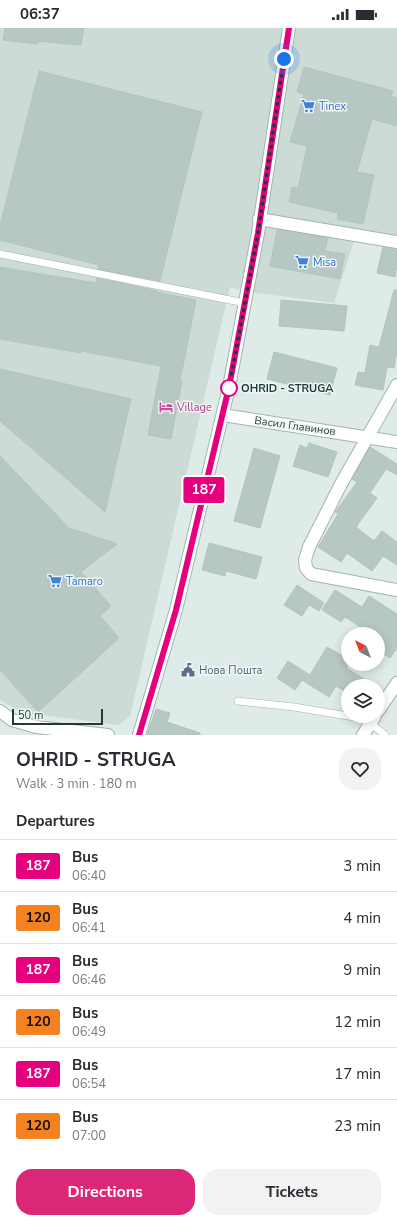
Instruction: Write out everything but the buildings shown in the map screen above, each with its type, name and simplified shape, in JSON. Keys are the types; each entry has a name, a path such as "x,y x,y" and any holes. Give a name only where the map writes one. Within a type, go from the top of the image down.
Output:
{"street":[{"path":"139,735 176,610 223,415 245,303 289,28"},
{"path":"259,219 397,242"},
{"path":"397,385 341,484 309,547 305,560 306,568 311,574 397,590"},
{"name":"Васил Главинов","path":"223,415 397,442"},
{"path":"385,701 397,683"},
{"path":"0,711 12,720 36,727 108,735"},
{"path":"363,735 370,723"}],"lane":[{"path":"0,254 245,303"},
{"path":"238,701 341,715"},
{"path":"376,723 385,735"}],"shaded area":[{"path":"0,28 397,28 397,242 356,235 334,303 248,292 230,287 130,716 119,725 24,713 0,699"}],"bus line":[{"name":"187","path":"139,735 176,610 229,387 258,233 289,28"}],"place":[{"name":"Tinex","path":"308,106"},
{"name":"Misa","path":"302,262"},
{"name":"OHRID - STRUGA","path":"229,388"},
{"name":"Village","path":"166,407"},
{"name":"Tamaro","path":"55,581"},
{"name":"Нова Пошта","path":"188,670"}],"route":[{"path":"229,388 258,233 284,59"}]}
